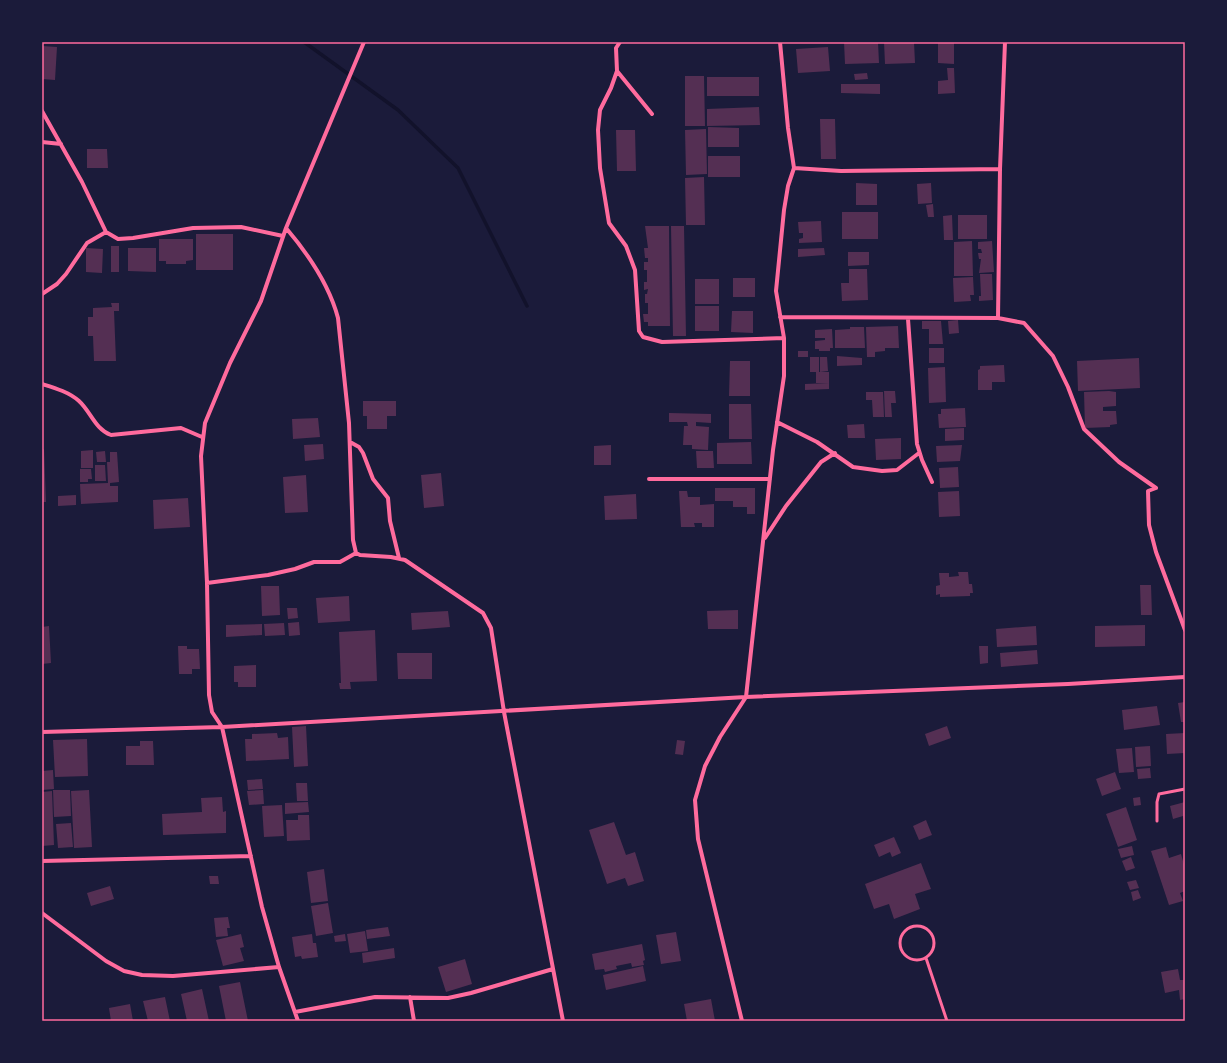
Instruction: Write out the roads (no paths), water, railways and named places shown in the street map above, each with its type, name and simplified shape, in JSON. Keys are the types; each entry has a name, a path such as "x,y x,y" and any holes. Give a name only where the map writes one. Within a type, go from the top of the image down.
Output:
{"street":[{"path":"298,1021 279,967 262,907 222,727 212,712 209,695 207,583 201,456 202,437 205,423 230,362 261,301 286,228 364,42"},
{"path":"620,42 616,48 617,71 611,88 600,110 598,120 600,168 609,223 626,246 634,270 639,331 643,337 662,342 784,338"},
{"path":"742,1021 719,919 698,839 695,800 705,766 720,737 746,697 770,479 784,376 784,338 776,291 784,210 794,168 790,152 791,139 788,128 780,42"},
{"path":"998,318 1000,169 1005,42"},
{"path":"617,71 637,93 652,114"},
{"path":"42,111 92,202 106,232 118,239 193,228 240,226 283,236"},
{"path":"42,142 61,144"},
{"path":"794,168 841,171 1000,169"},
{"path":"286,228 307,253 320,274 335,305 342,347 350,442 353,540 356,553"},
{"path":"42,294 57,284 66,274 86,243 106,232"},
{"path":"780,316 908,319 998,318 1024,323 1053,356 1068,387 1084,429 1119,462 1156,488 1148,491 1149,525 1156,552 1185,630"},
{"path":"908,319 917,444 919,453 932,482"},
{"path":"42,384 64,391 79,401 98,427 111,435 181,428 202,437"},
{"path":"777,422 817,442 835,453 849,466 886,471 902,467 919,453"},
{"path":"350,442 358,447 363,453 373,479 388,498 390,521 399,558"},
{"path":"764,539 791,500 821,462 835,453"},
{"path":"649,479 770,479"},
{"path":"207,583 268,575 295,569 314,562 340,562 356,553 399,558 483,613 491,628 504,712 563,1021"},
{"path":"42,732 222,727 746,697 1060,684 1185,677"},
{"path":"42,861 251,856"},
{"path":"42,913 106,961 124,971 142,975 173,976 279,967"},
{"path":"295,1012 375,997 448,998 471,993 553,969"},
{"path":"410,997 414,1021"}],"lane":[{"path":"1157,821 1157,802 1160,794 1185,789"},
{"path":"921,926 931,932 934,937 934,949 926,958 914,960 904,954 901,948 901,936 909,927 921,926"},
{"path":"926,958 947,1021"}],"waterway":[{"path":"304,42 398,110 458,168 527,306"}]}
